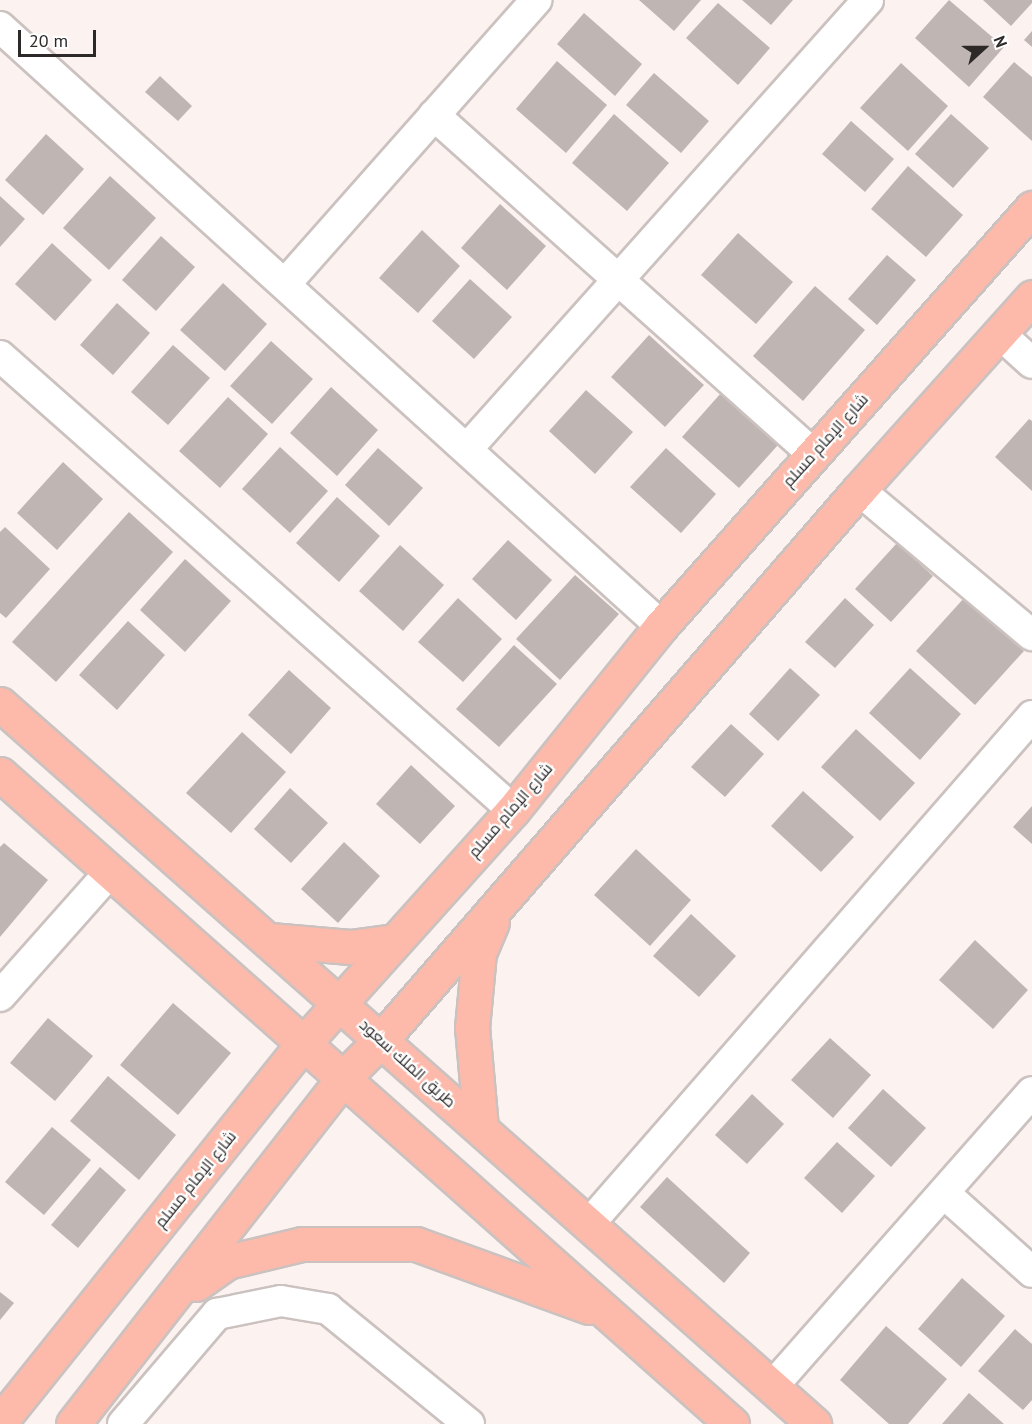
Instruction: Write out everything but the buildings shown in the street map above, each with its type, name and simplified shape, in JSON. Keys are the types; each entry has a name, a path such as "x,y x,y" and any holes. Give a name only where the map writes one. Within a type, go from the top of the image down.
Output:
{"main road":[{"name":"شارع الإمام مسلم","path":"0,1422 303,1044 513,810 661,626 1032,208"},
{"path":"74,1424 172,1301 343,1078 380,1041 859,490 1032,297"},
{"name":"طريق الملك سعود","path":"0,704 342,1003 380,1041 814,1424"},
{"path":"0,774 732,1424"},
{"path":"481,1128 472,1028 479,953 502,901"},
{"path":"270,940 350,947 395,941"},
{"path":"172,1301 227,1262 302,1244 416,1244 611,1316"}],"street":[{"path":"286,283 536,0"},
{"path":"467,449 868,0"},
{"path":"0,27 286,283 661,626"},
{"path":"434,115 813,454"},
{"path":"1000,334 1032,363"},
{"path":"0,356 513,810"},
{"path":"859,490 1032,635"},
{"path":"589,1224 1032,716"},
{"path":"0,996 110,872"},
{"path":"772,1387 1032,1092"},
{"path":"944,1193 1032,1272"},
{"path":"123,1424 217,1314 280,1301 328,1309 469,1424"}]}
